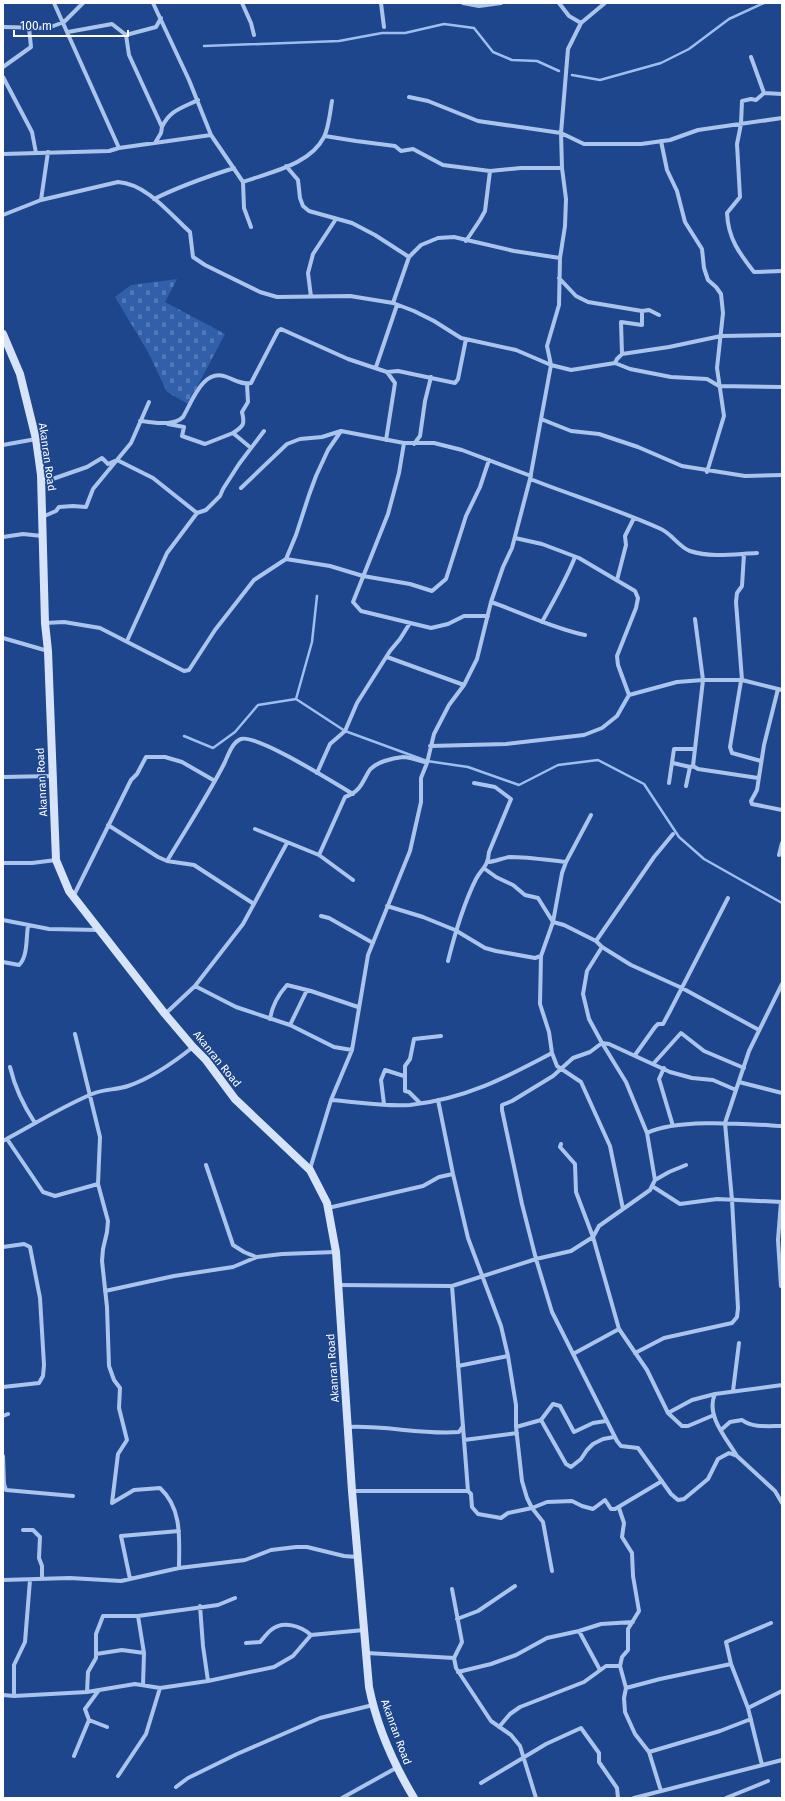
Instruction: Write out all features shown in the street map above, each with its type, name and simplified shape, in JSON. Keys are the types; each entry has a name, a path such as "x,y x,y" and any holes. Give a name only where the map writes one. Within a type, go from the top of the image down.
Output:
{"main road":[{"name":"Akanran Road","path":"3,334 20,374 36,439 41,483 45,623 48,651 56,860 72,897 165,1014 206,1060 235,1099 310,1170 328,1208 336,1252 357,1557 369,1686 373,1705 396,1768 414,1798"}],"street":[{"path":"54,3 64,22 119,148"},
{"path":"3,27 48,28 64,22 83,3"},
{"path":"153,3 198,100 211,135 243,182 244,208 251,227"},
{"path":"242,3 251,22 254,35"},
{"path":"381,3 384,27"},
{"path":"463,3 479,6 501,3"},
{"path":"559,3 569,16 581,23"},
{"path":"310,1170 331,1100 352,1050 368,955 410,851 421,802 421,778 427,763 430,746 434,734 449,705 464,685 477,659 491,602 515,538 530,478 551,365 547,346 559,305 560,258 565,226 566,200 562,168 561,133 568,49 581,23 605,3"},
{"path":"126,35 156,27 160,18"},
{"path":"68,32 112,24 126,35 129,55 162,127"},
{"path":"3,67 31,47 29,28"},
{"path":"751,57 764,93"},
{"path":"3,77 32,132 36,153"},
{"path":"782,94 764,93 756,100 751,99 742,101 741,124 737,144 740,198 727,212 728,228 742,257 754,272 782,271"},
{"path":"409,96 428,101 478,121 561,133 584,144 641,144 661,141 698,130 782,118"},
{"path":"155,143 161,133 166,117 172,112 198,100"},
{"path":"243,182 299,162 317,148 325,136 332,101"},
{"path":"3,154 109,151 119,148 211,135"},
{"path":"325,136 395,146 401,151 413,149 443,165 490,171 521,168 562,168"},
{"path":"661,141 667,170 677,191 685,222 702,249 704,268 708,280 721,294 723,313 717,368 724,416 707,472"},
{"path":"41,200 48,152"},
{"path":"286,166 298,180 300,198 303,206 309,210 352,223 409,257"},
{"path":"154,199 198,179 234,168"},
{"path":"466,241 485,211 490,171"},
{"path":"3,215 41,200 118,182 133,185 154,199 190,232 193,257 205,265 260,292 277,297 350,296 395,304 414,311 434,321 444,329 466,339 516,350 551,365 571,370 615,364 630,369 671,377 707,379 719,386 782,386"},
{"path":"311,297 308,273 313,254 336,219"},
{"path":"376,367 409,257 421,245 438,238 454,237 514,251 560,258"},
{"path":"559,278 576,296 588,302 649,310 659,315"},
{"path":"622,354 621,322 642,324 642,310"},
{"path":"164,423 178,422 183,417 203,382 211,376 223,375 247,384 251,383 278,331 281,329 348,359 376,367 387,372 395,383 386,440"},
{"path":"615,364 617,359 622,354 669,347 721,336 782,335"},
{"path":"387,372 398,371 455,383 458,379 466,339"},
{"path":"414,444 420,436 425,401 431,377"},
{"path":"140,421 164,423 184,427 182,436 205,444 233,433 243,427 244,423 242,412 248,402 247,384"},
{"path":"42,517 56,511 59,507 86,507 93,490 131,443 149,402"},
{"path":"541,419 571,431 599,434 638,447 682,466 707,472 744,476 782,475"},
{"path":"127,641 167,553 197,513 206,510 217,500 239,464 264,431"},
{"path":"45,623 64,622 100,628 184,671 189,670 215,630 254,580 286,560 316,476 328,450 341,431"},
{"path":"241,488 287,444 300,439 322,437 341,431 404,443 434,443 462,450 663,530 688,550 706,555 726,556 757,553"},
{"path":"233,433 251,448"},
{"path":"3,446 36,439"},
{"path":"404,443 399,473 388,514 353,602 360,611 431,628 448,624 464,616 488,616"},
{"path":"41,483 87,467 102,458 108,464 117,460"},
{"path":"117,460 153,478 197,513"},
{"path":"286,560 330,566 364,576 410,584 432,591 446,579 466,516 480,487 489,460"},
{"path":"617,580 626,545 625,536 634,518"},
{"path":"3,537 23,534 42,536"},
{"path":"515,538 542,544 575,557 635,591 638,598 628,632 617,656 618,665 629,695"},
{"path":"744,554 742,586 737,593 736,602 742,681 730,747 732,753 761,761"},
{"path":"542,622 556,594 562,588 575,557"},
{"path":"491,602 563,631 585,635"},
{"path":"686,786 694,749 703,680 695,619"},
{"path":"317,773 330,744 345,731 357,703 410,623"},
{"path":"3,639 48,651"},
{"path":"387,657 464,685"},
{"path":"430,746 506,744 584,734 602,728 617,716 629,695 677,682 703,680 742,681 780,689 761,761 757,790 751,803 782,810"},
{"path":"167,861 215,781 234,744 241,739 250,739 269,747 353,794"},
{"path":"669,783 674,750 694,749"},
{"path":"72,897 131,780 137,774 146,757 165,757 182,762 215,781"},
{"path":"319,855 345,797 353,794 364,783 370,770 383,762 403,757 427,763"},
{"path":"672,763 698,769 758,778"},
{"path":"3,777 52,776"},
{"path":"448,961 455,930 477,877 485,869 489,862 489,852 512,799 495,787 474,783"},
{"path":"591,815 566,862 553,922 541,956 540,1004 549,1032 552,1053 557,1066 581,1082 610,1146 623,1209"},
{"path":"108,824 167,861 194,865 254,904"},
{"path":"255,829 319,855 354,880"},
{"path":"596,941 654,857 673,834"},
{"path":"165,1014 195,986 242,924 287,843"},
{"path":"779,855 782,843"},
{"path":"489,862 508,857 566,862"},
{"path":"3,863 32,863 56,860"},
{"path":"485,869 513,885 525,895 538,898 553,922 564,925 596,941 631,965 682,988 760,1030"},
{"path":"635,1055 655,1027 658,1024 663,1024 728,898"},
{"path":"387,906 423,917 455,930 485,948 535,958 541,956"},
{"path":"321,916 329,918 373,943"},
{"path":"3,920 49,929 99,930"},
{"path":"3,962 19,965 21,963 24,955 28,926"},
{"path":"602,946 587,972 583,994 589,1019 626,1082 647,1133 655,1180"},
{"path":"635,1353 664,1338 732,1324 737,1317 738,1308 732,1200 725,1123 750,1051 782,984"},
{"path":"270,1019 271,1010 287,985 307,990 358,1008"},
{"path":"195,986 236,1007 290,1025 334,1047 352,1050"},
{"path":"290,1025 307,990"},
{"path":"654,1063 681,1033 704,1051 744,1068"},
{"path":"75,1034 100,1137 98,1184 108,1221 107,1232 102,1249 109,1366 114,1380 120,1388 119,1408 127,1440 118,1454 112,1503 134,1490 160,1488 166,1493 180,1527 179,1568"},
{"path":"420,1104 409,1092 405,1091 405,1066 410,1059 414,1039 441,1036"},
{"path":"736,1090 713,1080 692,1078 670,1072 654,1063 609,1044 602,1043 590,1052 573,1058 561,1069 536,1087 502,1105 502,1110 536,1260 552,1312 614,1437 621,1446 638,1448 678,1500 684,1499 708,1479 718,1459 729,1453 738,1456 775,1491 782,1504"},
{"path":"98,1184 55,1196 43,1192 5,1140 65,1106 89,1095 126,1087 141,1081 168,1066 193,1047"},
{"path":"331,1100 384,1104 420,1104 476,1091 552,1053"},
{"path":"10,1067 16,1088 25,1108 35,1123"},
{"path":"664,1068 659,1079 673,1126"},
{"path":"384,1104 382,1080 385,1070 404,1076"},
{"path":"739,1082 782,1093"},
{"path":"438,1100 468,1238 500,1326 508,1356 516,1405 516,1426 522,1481 527,1498 532,1508 543,1522 552,1571"},
{"path":"647,1133 673,1126 725,1123 782,1126"},
{"path":"561,1144 560,1148 575,1164 576,1192 593,1237 619,1329 648,1370 668,1413 682,1426 688,1426 714,1415"},
{"path":"206,1165 232,1245 257,1257"},
{"path":"338,1285 452,1286 481,1276 571,1251 593,1237 599,1226 642,1197 650,1190 655,1180 686,1165"},
{"path":"328,1208 423,1186 439,1177 453,1174"},
{"path":"652,1186 680,1204 717,1200 781,1202 778,1240 781,1286"},
{"path":"3,1247 24,1244 30,1247 40,1298 44,1365 43,1376 39,1383 3,1387"},
{"path":"105,1291 174,1276 233,1267 257,1257 282,1254 336,1252"},
{"path":"452,1286 468,1491 471,1494 472,1507 478,1514 500,1518 508,1513 532,1508 547,1502 570,1501 594,1509 605,1500 611,1509 619,1508 662,1481"},
{"path":"573,1354 619,1329"},
{"path":"733,1391 739,1343"},
{"path":"458,1366 508,1356"},
{"path":"668,1413 692,1400 716,1394 782,1384"},
{"path":"716,1394 713,1399 715,1421 745,1466"},
{"path":"516,1426 541,1420 553,1404 560,1406 574,1432 606,1421"},
{"path":"3,1416 8,1414"},
{"path":"541,1420 566,1464 571,1467 581,1460 586,1450 592,1444 603,1439 614,1437"},
{"path":"721,1430 730,1422 742,1420 746,1424 755,1426 782,1426"},
{"path":"348,1427 396,1429 442,1434 459,1432 464,1426"},
{"path":"464,1426 470,1439"},
{"path":"464,1440 517,1433"},
{"path":"3,1456 4,1484 6,1490 73,1496"},
{"path":"352,1491 468,1491"},
{"path":"619,1508 624,1523 622,1537 632,1553 632,1576 639,1611 627,1632 628,1650 622,1657 620,1666 626,1688 624,1698 625,1712 636,1734 649,1752 662,1791"},
{"path":"23,1530 33,1530 40,1536 39,1558 42,1566 42,1579"},
{"path":"130,1579 121,1536 179,1531"},
{"path":"3,1580 70,1578 121,1581 179,1568 245,1560 271,1550 296,1547 307,1547 344,1556 357,1557"},
{"path":"14,1696 14,1665 25,1642 30,1580"},
{"path":"458,1619 478,1611 515,1586"},
{"path":"452,1589 462,1642 454,1658 458,1672 491,1721 520,1746 536,1798"},
{"path":"87,1692 88,1672 96,1660 96,1634 103,1616 138,1616 200,1606 218,1605 235,1598"},
{"path":"200,1606 203,1646 208,1681"},
{"path":"138,1616 144,1654 143,1685"},
{"path":"458,1672 491,1664 516,1654 547,1638 579,1631 601,1624 633,1622"},
{"path":"762,1765 748,1708 726,1648 728,1641 771,1623"},
{"path":"246,1643 260,1642 270,1630 287,1624 297,1626 311,1635 364,1630"},
{"path":"579,1631 600,1670"},
{"path":"3,1695 14,1696 87,1692 135,1684 160,1688 208,1681 274,1667 292,1656 311,1635"},
{"path":"96,1654 122,1650 144,1654"},
{"path":"367,1653 454,1658"},
{"path":"626,1688 731,1664"},
{"path":"499,1727 510,1714 520,1707 584,1682 606,1666 620,1666"},
{"path":"118,1776 146,1734 160,1688"},
{"path":"74,1756 89,1720 85,1709 99,1690"},
{"path":"748,1708 782,1691"},
{"path":"176,1786 188,1778 237,1754 320,1718 373,1705"},
{"path":"649,1752 720,1731 751,1719"},
{"path":"89,1720 107,1727"},
{"path":"481,1783 523,1758 581,1728 599,1753 599,1762 616,1788 618,1798"},
{"path":"634,1798 782,1760"},
{"path":"342,1798 396,1768"},
{"path":"726,1798 768,1781"}],"green space":[{"path":"177,279 165,302 225,334 188,404 167,392 148,352 115,297 131,285"}],"waterway":[{"path":"572,75 600,80 661,63 689,49 729,19 764,3"},
{"path":"204,46 339,41 382,33 405,33 444,24 474,28 493,52 512,60 537,61 559,71"},
{"path":"296,699 312,642 317,596"},
{"path":"184,736 213,748 235,732 258,705 296,699 345,731 427,761 468,767 519,785 558,765 598,760 644,784 679,837 704,859 782,903"}]}
